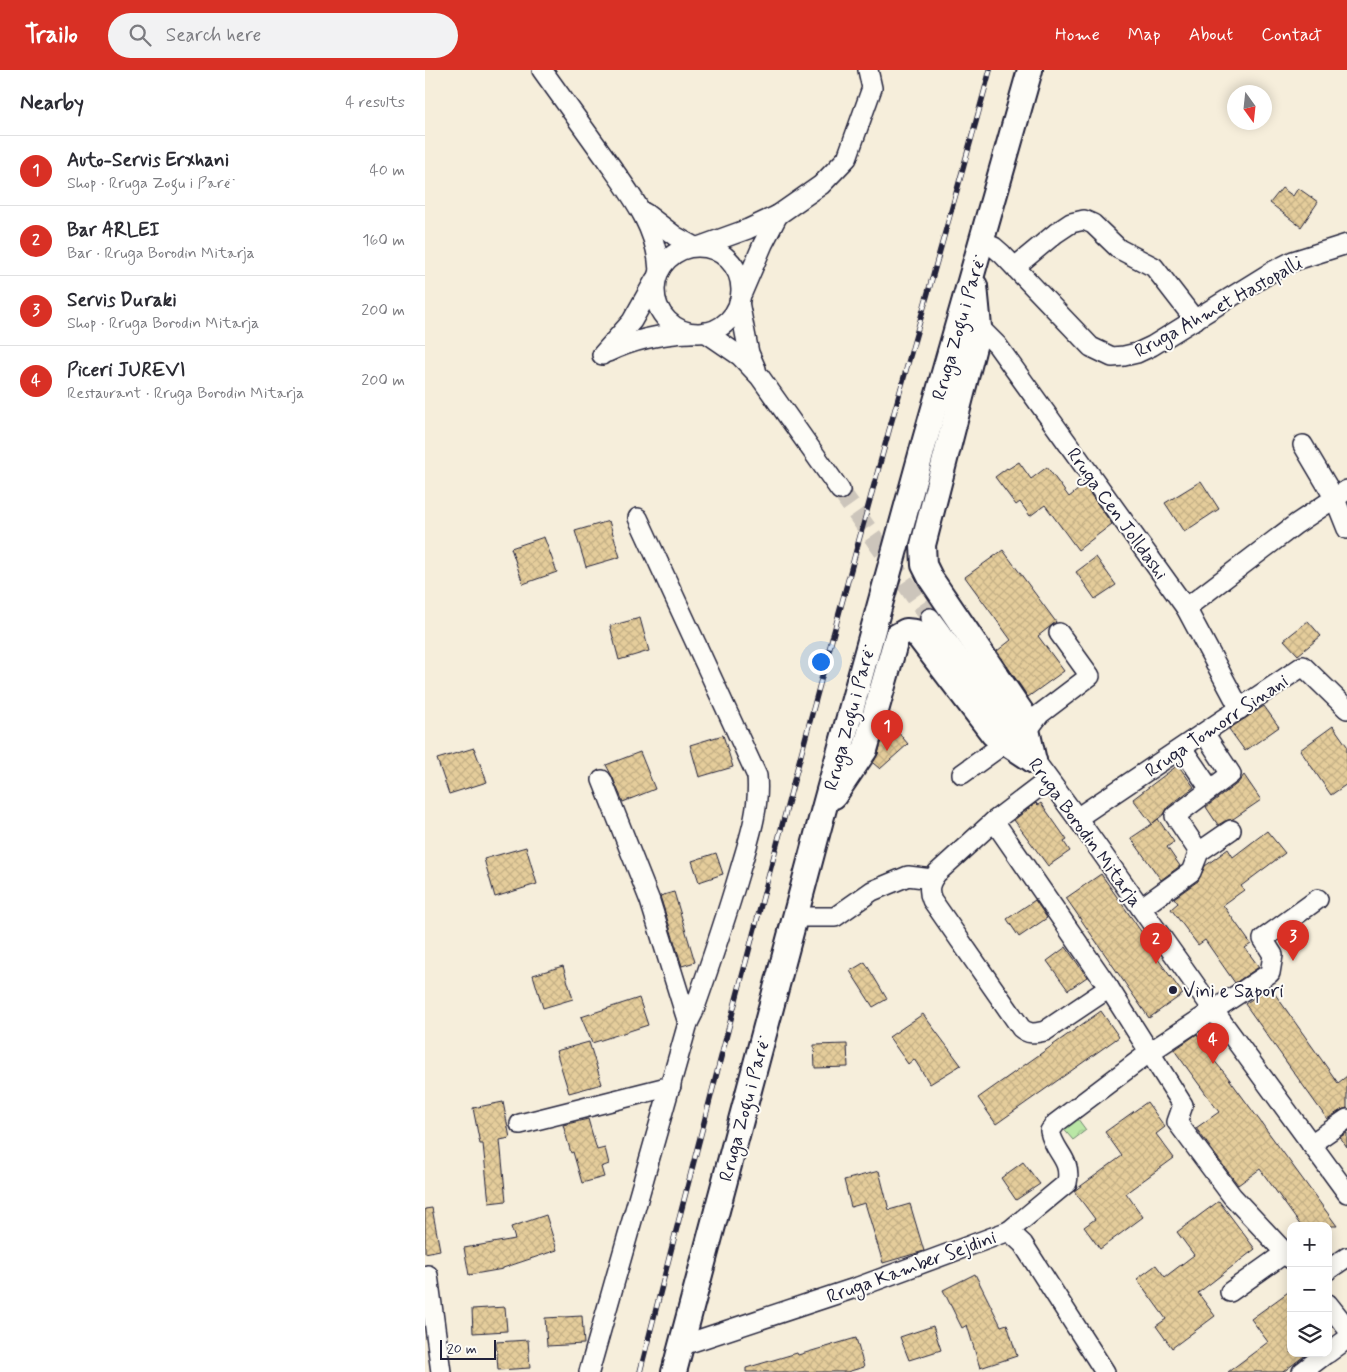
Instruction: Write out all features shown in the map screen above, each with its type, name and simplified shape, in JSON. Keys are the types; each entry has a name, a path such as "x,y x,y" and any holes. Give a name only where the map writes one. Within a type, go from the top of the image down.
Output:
{"main road":[{"name":"Rruga Zogu i Parë","path":"674,1372 823,812 925,440 1031,70"},
{"path":"973,274 979,327 923,545 924,565 931,579 1024,716 1034,761"},
{"path":"823,812 865,750 897,636 906,631 915,632 993,734 1034,761"}],"street":[{"path":"542,70 642,211 655,240 658,256 658,274 655,289 657,302 662,313 676,326 699,332 740,356 760,376"},
{"path":"778,215 763,244 735,311 722,325 699,332 670,333 646,337 602,355 632,321 665,262 673,254 748,229 778,215 821,185 847,158 872,88 868,70"},
{"path":"642,211 675,236 697,246 713,249 723,254 732,263 738,273 741,284 740,299 749,353 760,376 840,490"},
{"path":"1015,267 1055,233 1071,223 1084,220 1093,224 1119,249 1154,267 1195,320"},
{"name":"Rruga Ahmet Hastopalli","path":"982,242 995,247 1091,347 1112,357 1137,353 1195,320 1273,271 1293,261 1347,244"},
{"name":"Rruga Cen Jolldashi","path":"979,327 997,345 1186,608 1240,709"},
{"path":"1303,445 1341,495 1347,529"},
{"path":"1186,608 1296,524 1341,495"},
{"path":"589,1372 688,1023 723,927 755,819 759,791 757,776 638,518"},
{"name":"Rruga Borodin Mitarja","path":"930,618 1077,818 1347,1193"},
{"path":"1027,731 1040,714 1090,676 1059,633"},
{"name":"Rruga Tomorr Sinani","path":"1077,818 1303,666 1347,709"},
{"path":"1199,852 1175,816 1231,774 1204,734"},
{"path":"962,774 1005,743"},
{"path":"1182,748 1210,789"},
{"path":"602,780 650,901 688,1023"},
{"path":"1048,780 994,821 932,879 929,893 932,900 1026,1033 1045,1031 1109,988"},
{"path":"994,821 1109,988 1183,1105 1177,1122 1227,1189 1287,1255"},
{"path":"1141,908 1191,872 1199,852 1231,830"},
{"path":"795,917 835,917 872,891 909,876 932,879"},
{"path":"1009,1231 1067,1183 1069,1172 1066,1162 1052,1140 1050,1131 1056,1124 1150,1052 1270,973 1273,956 1263,939 1317,899"},
{"path":"520,1124 671,1086"},
{"path":"1311,1144 1347,1118"},
{"name":"Rruga Kamber Sejdini","path":"680,1346 858,1287 1009,1231 1023,1244 1105,1372"},
{"path":"1230,1292 1287,1257"},
{"path":"1332,1267 1347,1257"},
{"path":"429,1274 441,1372"},
{"path":"1332,1309 1347,1328"},
{"path":"1332,1350 1347,1339"},
{"path":"1302,1372 1323,1357"}],"green space":[{"path":"1075,1115 1086,1130 1073,1140 1061,1126"}],"building":[{"path":"1282,188 1293,196 1298,188 1318,202 1301,227 1270,203"},
{"path":"1019,462 1031,479 1047,467 1069,497 1084,485 1112,524 1078,550 1045,505 1030,516 1020,502 1016,505 995,477"},
{"path":"1201,481 1219,509 1184,532 1165,503"},
{"path":"609,521 620,557 586,567 575,531"},
{"path":"544,537 557,572 523,584 511,548"},
{"path":"1003,550 1056,622 1038,636 1064,671 1028,697 997,651 1011,640 965,577"},
{"path":"1096,557 1116,585 1095,599 1076,572"},
{"path":"640,618 649,651 619,660 610,626"},
{"path":"1308,621 1321,636 1298,655 1284,640"},
{"path":"1264,706 1279,727 1245,751 1229,729"},
{"path":"893,726 908,744 880,769 873,763 882,740"},
{"path":"1333,726 1347,746 1347,784 1331,795 1300,750"},
{"path":"723,735 733,767 699,777 690,745"},
{"path":"474,748 487,782 449,794 437,759"},
{"path":"640,752 655,789 623,802 606,765"},
{"path":"1178,765 1194,787 1168,807 1164,814 1153,823 1158,819 1174,842 1167,847 1180,866 1161,880 1131,838 1152,824 1133,799"},
{"path":"1244,775 1261,800 1233,819 1218,825 1206,807 1238,783"},
{"path":"1036,803 1038,805 1041,803 1067,840 1064,842 1070,851 1048,866 1014,820"},
{"path":"1267,831 1285,853 1241,886 1244,890 1223,905 1251,944 1245,948 1259,967 1235,983 1205,940 1198,945 1171,909 1178,903 1174,898 1198,881 1205,866 1228,849 1233,857"},
{"path":"526,847 537,884 495,897 484,859"},
{"path":"716,853 723,874 699,882 692,861"},
{"path":"1101,874 1183,994 1149,1018 1066,898"},
{"path":"674,892 695,962 682,966 660,896"},
{"path":"1035,900 1047,918 1019,937 1007,919"},
{"path":"1066,947 1087,977 1068,990 1047,961"},
{"path":"865,962 887,999 873,1007 850,971"},
{"path":"563,966 573,999 543,1008 533,975"},
{"path":"1270,987 1338,1083 1347,1076 1347,1108 1327,1119 1245,1004"},
{"path":"639,998 648,1025 592,1043 581,1017"},
{"path":"1101,1011 1119,1037 996,1124 978,1098"},
{"path":"923,1014 961,1065 930,1084 914,1059 908,1064 889,1037"},
{"path":"1197,1034 1212,1058 1337,1226 1332,1226 1332,1222 1298,1222 1260,1169 1238,1185 1196,1128 1219,1112 1174,1050"},
{"path":"589,1042 602,1084 569,1093 556,1051"},
{"path":"847,1044 848,1067 815,1068 814,1045"},
{"path":"503,1102 510,1138 500,1140 506,1201 489,1203 483,1144 480,1144 473,1108"},
{"path":"1147,1102 1165,1127 1156,1134 1174,1158 1126,1193 1143,1217 1100,1249 1084,1227 1095,1219 1074,1191 1122,1156 1105,1132"},
{"path":"588,1119 597,1150 605,1148 609,1164 601,1167 604,1177 582,1183 563,1125"},
{"path":"1347,1133 1347,1147 1340,1137"},
{"path":"1023,1162 1040,1184 1016,1200 1001,1178"},
{"path":"879,1171 889,1210 910,1204 924,1251 883,1263 865,1203 851,1207 844,1180"},
{"path":"1219,1201 1255,1249 1198,1293 1215,1316 1172,1348 1156,1326 1166,1319 1137,1279 1156,1265 1165,1277 1194,1255 1177,1232"},
{"path":"432,1208 440,1250 425,1253 425,1209"},
{"path":"546,1215 557,1250 503,1269 469,1275 464,1248 515,1239 511,1227"},
{"path":"975,1274 1001,1326 1007,1324 1017,1356 980,1368 967,1325 962,1328 943,1290"},
{"path":"1287,1293 1287,1357 1303,1357 1283,1372 1228,1372 1268,1342 1251,1319"},
{"path":"505,1307 507,1331 473,1333 472,1309"},
{"path":"582,1316 584,1344 547,1346 545,1318"},
{"path":"933,1326 941,1350 909,1360 900,1337"},
{"path":"856,1338 864,1367 847,1372 746,1372 746,1368"},
{"path":"528,1340 530,1368 498,1370 496,1342"}],"tunnel":[{"path":"840,490 930,618"}],"railway":[{"path":"640,1372 816,698 990,70"}],"place":[{"name":"Auto-Servis Erxhani","path":"887,751"},
{"name":"Servis Duraki","path":"1293,961"},
{"name":"Bar ARLEI","path":"1156,964"},
{"name":"Vini e Sapori","path":"1173,990"},
{"name":"Piceri JUREVI","path":"1213,1064"}]}
